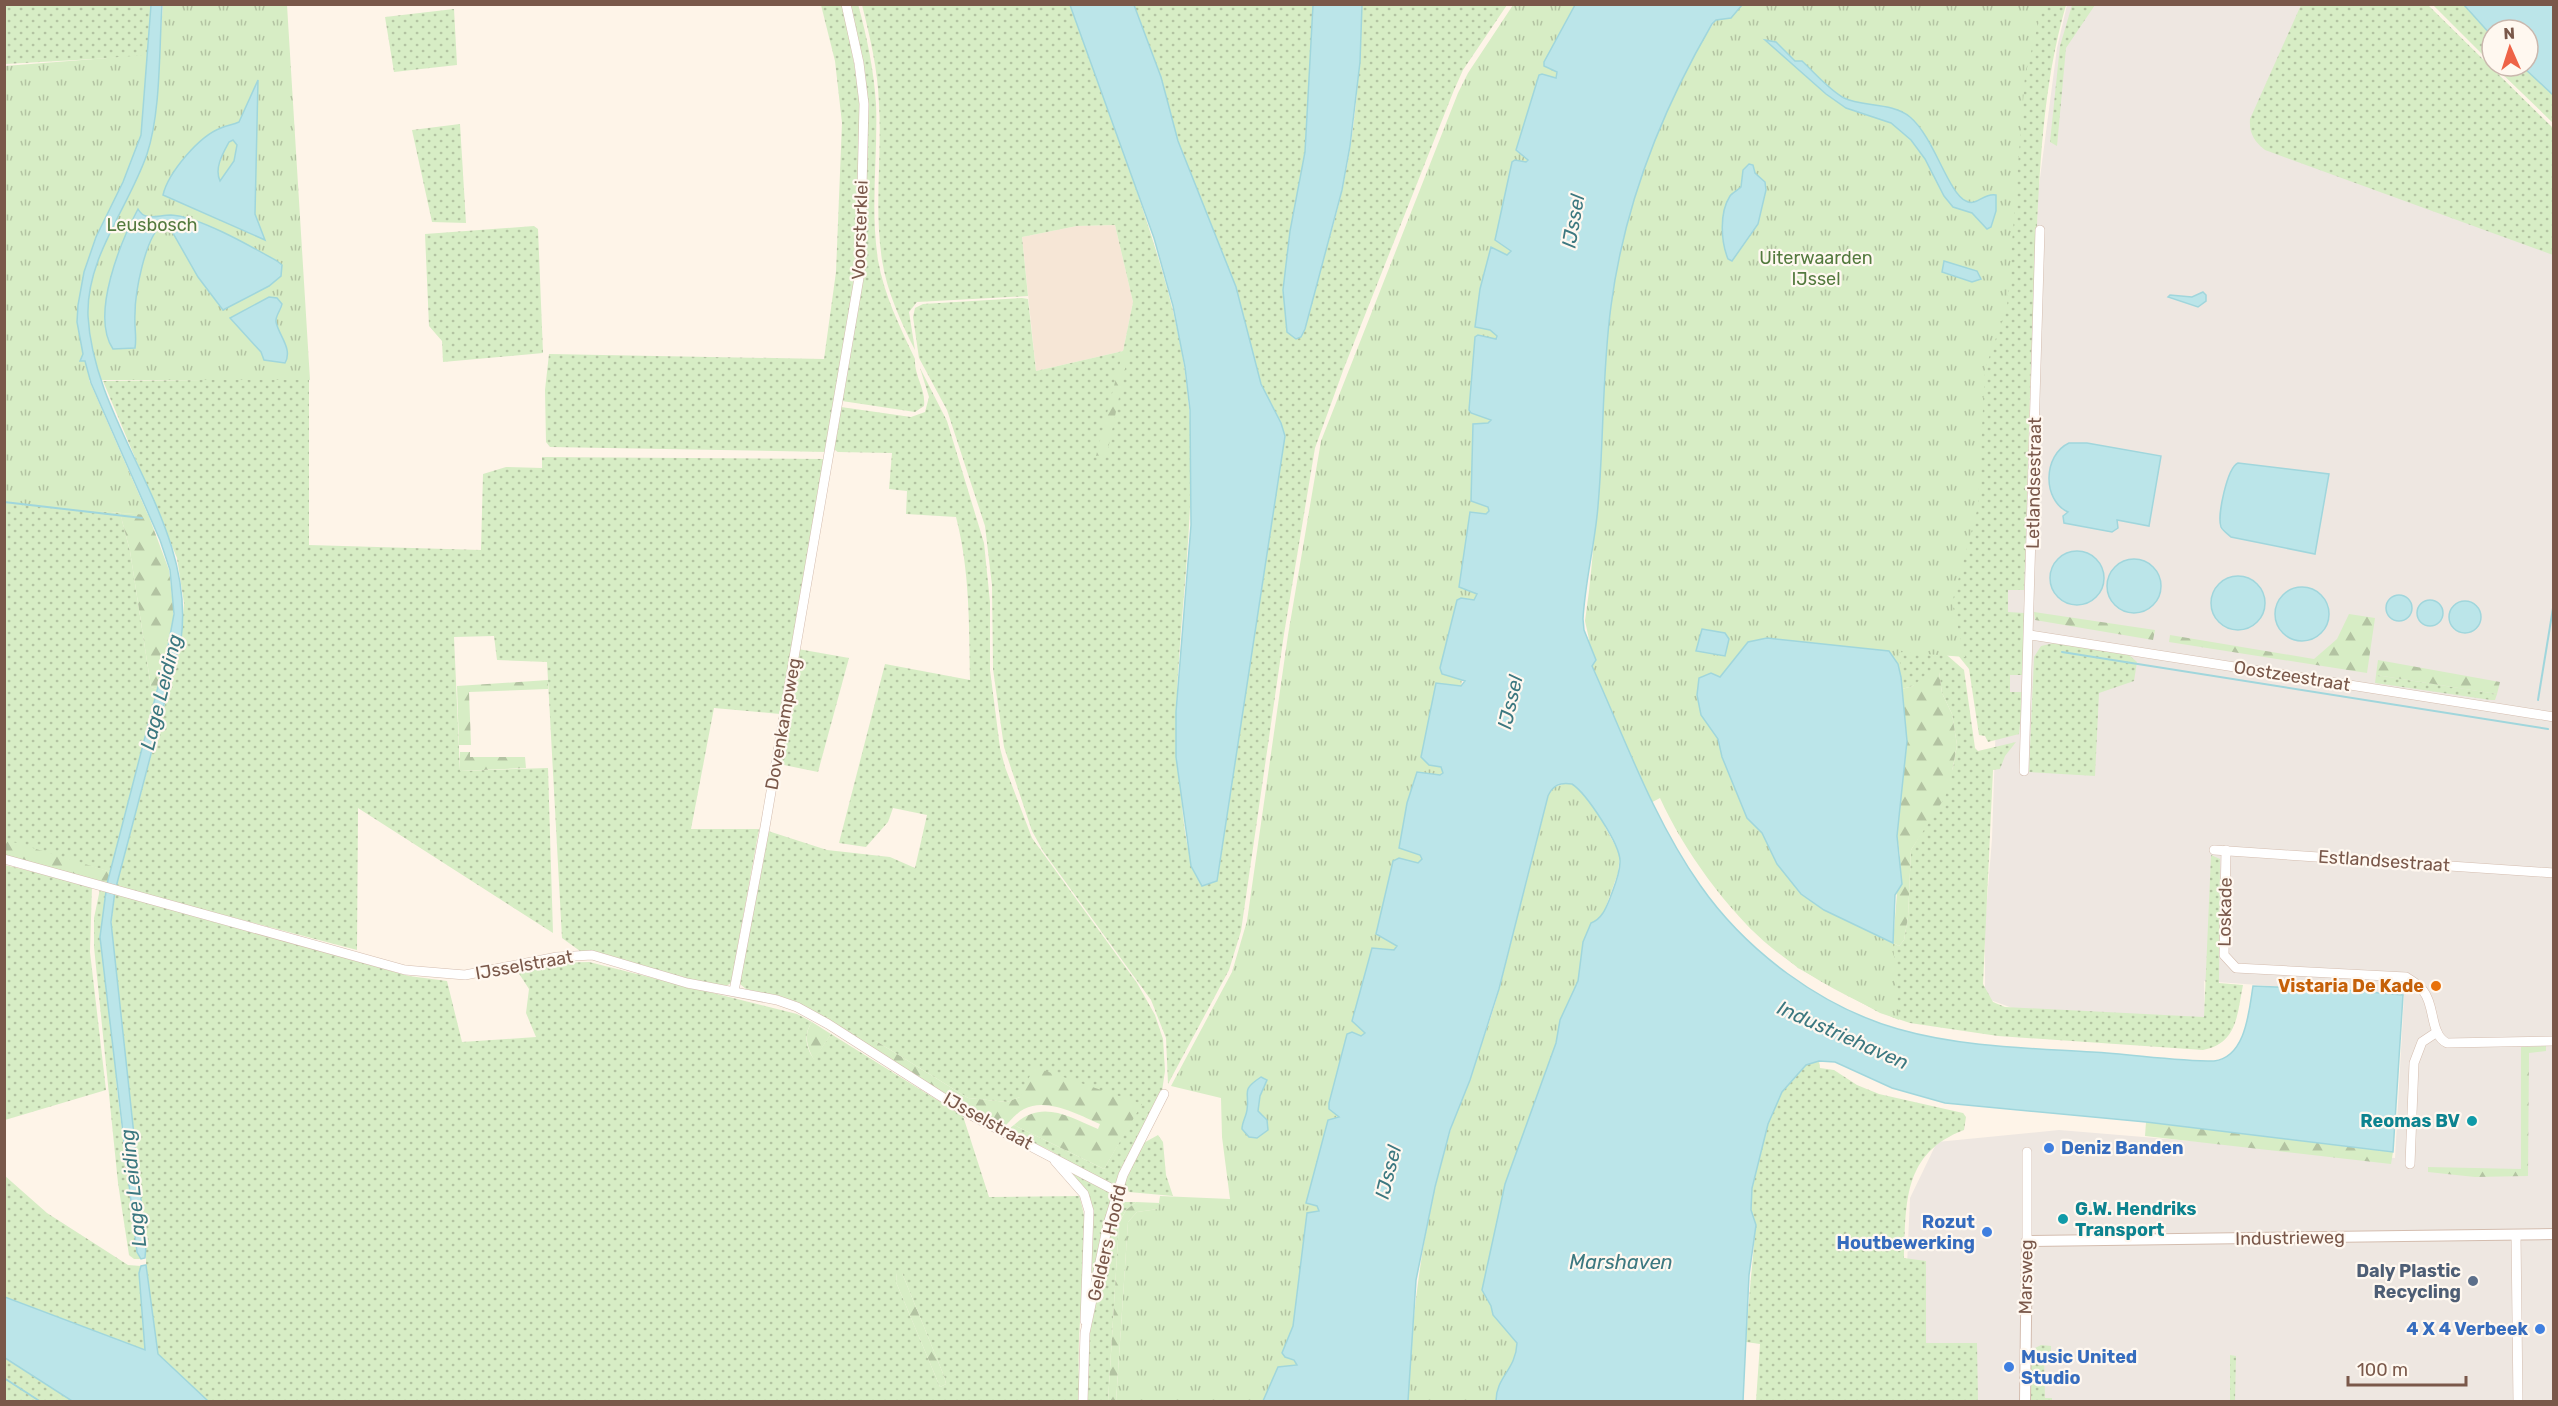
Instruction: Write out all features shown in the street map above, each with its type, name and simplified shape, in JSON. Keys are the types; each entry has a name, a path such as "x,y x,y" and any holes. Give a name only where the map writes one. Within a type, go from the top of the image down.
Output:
{"street":[{"name":"Voorsterklei","path":"829,455 863,250 864,104 859,63 846,4"},
{"name":"Letlandsestraat","path":"2024,771 2030,635 2040,230"},
{"name":"Dovenkampweg","path":"734,991 829,455"},
{"name":"Oostzeestraat","path":"2030,635 2553,717"},
{"name":"Estlandsestraat","path":"2214,850 2553,873"},
{"name":"Loskade","path":"2226,850 2224,955 2226,960 2236,968 2406,977 2424,991 2429,999 2437,1032 2441,1040 2446,1043 2553,1041"},
{"name":"IJsselstraat","path":"4,860 121,890 405,970 465,975 564,956 592,955 687,983 777,1000 797,1007 1010,1137 1048,1153 1118,1192"},
{"path":"2410,1164 2414,1063 2422,1042 2437,1032"},
{"name":"Gelders Hoofd","path":"1083,1401 1085,1333 1108,1224 1123,1175 1164,1094"},
{"name":"Marsweg","path":"2025,1401 2027,1152"},
{"name":"IJsselstraat","path":"1048,1153 1084,1194 1089,1211 1085,1333"},
{"name":"Industrieweg","path":"2027,1241 2553,1234"},
{"path":"2516,1235 2518,1401"}],"shaded area":[{"path":"2067,5 2421,5 2480,63 2480,78 2495,78 2553,135 2553,1401 1901,1402 1910,1198 1937,1142 2059,1130 2395,1158 2404,996 2204,981 2205,1018 2015,1009 1985,998 1985,925 1992,839 1999,629 2030,453 2038,193 2057,48"},
{"path":"1115,225 1133,302 1123,351 1036,371 1022,237 1077,226"}],"green space":[{"path":"858,4 870,54 876,104 874,202 878,260 888,298 915,359 924,406 915,412 842,401 863,272 866,227 867,119 849,5"},
{"path":"5,5 151,5 148,56 5,64"},
{"name":"Leusbosch","path":"163,5 287,5 310,380 89,380 148,515 5,504 5,66 159,54"},
{"path":"821,5 844,5 861,105 860,250 827,452 550,447 546,442 545,390 549,354 824,359 836,272 842,123 835,61"},
{"path":"862,5 1070,5 1078,25 1159,259 1175,318 1186,377 1191,451 1190,495 1178,667 1176,753 1187,841 1192,864 1202,886 1217,881 1285,436 1281,423 1261,384 1178,141 1161,77 1134,5 1313,5 1305,152 1290,231 1283,290 1311,307 1339,202 1351,142 1357,96 1362,5 1507,5 1463,70 1454,90 1344,368 1315,448 1284,634 1241,931 1229,970 1168,1084 1166,1038 1151,1000 1043,851 1032,831 1004,747 993,669 992,585 985,526 947,410 919,358 913,317 915,308 923,304 1022,298 1028,299 1036,371 1123,351 1133,302 1115,225 1077,226 1022,237 1028,296 917,302 909,312 915,350 891,295 882,260 878,201 880,124 878,91 873,54"},
{"path":"1513,5 1596,5 1491,510 1461,685 1443,773 1300,1401 1116,1402 1128,1222 1137,1212 1158,1209 1160,1196 1230,1199 1222,1137 1221,1098 1171,1086 1232,972 1247,921 1288,635 1321,441 1458,93 1468,73"},
{"name":"Uiterwaarden IJssel","path":"1724,5 2043,5 2025,76 2007,307 1985,369 1978,507 1952,603 1965,657 1899,652 1907,741 1897,836 1902,884 1895,895 1893,943 1899,1020 1817,979 1772,948 1755,933 1708,879 1681,838 1660,798 1605,827 1620,854 1618,873 1604,912 1583,942 1578,982 1560,1020 1556,1043 1505,1184 1482,1290 1493,1315 1517,1343 1514,1358 1496,1401 1408,1402 1412,1333 1420,1266 1441,1166 1456,1114 1494,1008 1548,796 1552,788 1571,781 1589,639 1585,621 1594,542 1606,343 1623,242 1640,180 1663,120 1694,55"},
{"name":"Uiterwaarden IJssel","path":"1748,5 2066,5 2050,76 2042,148 2032,331 2024,590 2008,590 2008,612 2024,613 2024,675 2010,675 2010,692 2023,692 2019,734 1988,742 1985,736 1979,735 1969,669 1957,654 1940,649 1964,670 1975,748 1978,751 2016,742 2005,756 2000,769 1993,770 1983,984 1993,1002 2005,1007 2204,1017 2211,855 2220,859 2219,983 2243,985 2234,1026 2223,1041 2203,1050 1998,1036 1910,1023 1880,1013 1798,968 1751,929 1713,884 1669,813","holes":["1939,672 1942,693 1952,714 1957,745 1953,768 1928,822 1911,850 1908,917 1904,940 1899,946 1893,943 1901,677 1902,689 1913,686"]},
{"path":"2072,5 2095,5 2066,48 2057,146 2050,142 2060,46"},
{"path":"2301,5 2428,5 2480,56 2480,78 2502,78 2553,128 2553,255 2265,150 2251,133 2250,119"},
{"path":"2433,5 2464,5 2480,23 2480,52"},
{"path":"454,9 457,65 394,72 385,17"},
{"path":"2506,78 2535,78 2553,95 2553,123"},
{"path":"460,124 466,223 432,222 412,130"},
{"path":"534,226 538,229 543,353 443,362 442,341 429,326 425,234"},
{"path":"1129,350 1107,454 1096,456 1123,351"},
{"path":"920,368 947,421 984,543 990,602 990,670 1000,748 1005,767 1032,838 1137,983 1155,1015 1163,1039 1165,1071 1162,1091 1114,1185 1105,1184 1051,1151 1007,1130 1014,1125 1104,1169 1141,1104 1020,1097 1007,1102 968,1098 876,1041 871,1047 810,1009 746,989 740,984 738,977 765,830 827,850 890,857 915,868 927,815 893,808 888,822 866,847 839,843 885,664 970,680 968,598 961,537 956,517 906,514 907,491 889,489 892,453 838,452 832,448 841,407 911,417 925,412 929,397"},
{"path":"309,379 309,545 481,550 483,474 506,467 542,468 542,457 826,459 780,714 714,708 691,829 759,829 731,983 723,988 580,951 562,938 547,662 497,660 494,636 454,637 460,771 548,768 553,933 358,808 357,950 116,887 181,640 184,603 177,558 103,381"},
{"path":"4,501 120,513 130,551 151,687 157,689 111,872 5,842"},
{"path":"120,513 148,514 169,570 173,623 157,689 151,687 130,551"},
{"path":"2034,612 2155,630 2153,640 2035,620"},
{"path":"2349,614 2375,618 2367,673 2169,642 2170,635 2314,659 2337,639"},
{"path":"2054,643 2129,655 2137,662 2134,681 2099,693 2095,776 2029,772 2034,657 2041,646"},
{"path":"798,649 849,658 818,772 779,764"},
{"path":"2378,660 2500,682 2497,694 2376,675"},
{"path":"1931,670 1939,672 1942,693 1952,714 1957,745 1950,783 1944,799 1911,850 1908,917 1904,940 1899,946 1893,943 1900,855 1897,836 1907,741 1902,689 1913,686"},
{"path":"2376,675 2497,694 2495,700 2491,700 2375,683"},
{"path":"548,680 548,689 469,692 471,745 459,745 457,686"},
{"path":"460,752 470,752 470,757 525,757 526,768 460,771"},
{"path":"10,841 111,872 107,884 5,857 5,842"},
{"path":"5,865 92,886 90,952 106,1090 5,1120"},
{"path":"100,889 106,889 117,1089 137,1252 141,1259 134,1259 129,1255 118,1183 94,947 94,918"},
{"path":"115,891 409,976 447,981 462,1042 536,1037 526,1013 529,989 518,972 556,963 589,962 797,1014 812,1022 807,1031 807,1041 814,1059 831,1034 963,1116 989,1197 1079,1196 1086,1238 1079,1344 1080,1401 208,1401 158,1354 110,936","holes":["897,1273 902,1273 944,1376 946,1384 940,1387 896,1282"]},
{"path":"812,1022 831,1034 814,1060 807,1041"},
{"path":"876,1041 968,1098 1007,1102 1020,1097 1034,1067 1142,1104 1104,1169 1014,1125 1024,1117 1045,1111 1065,1115 1098,1129 1100,1124 1073,1112 1043,1105 1024,1109 1002,1129 871,1047"},
{"path":"2546,1046 2546,1051 2529,1053 2528,1176 2475,1177 2428,1172 2428,1167 2521,1169 2521,1047"},
{"path":"1819,1061 1820,1068 1834,1070 1857,1085 1879,1094 1963,1113 1966,1117 1964,1130 1944,1140 1929,1152 1919,1166 1908,1199 1904,1258 1926,1261 1926,1343 1977,1343 1978,1401 1756,1401 1760,1344 1746,1342 1755,1233 1750,1202 1755,1168 1767,1127 1784,1089 1794,1074 1806,1065"},
{"path":"2146,1122 2393,1152 2391,1164 2145,1136"},
{"path":"1158,1135 1163,1142 1166,1175 1173,1196 1129,1192 1124,1183 1140,1145"},
{"path":"1061,1163 1107,1190 1111,1197 1087,1311 1093,1218"},
{"path":"4,1175 47,1213 128,1265 141,1266 145,1350 5,1297"},
{"path":"1123,1202 1136,1202 1126,1210 1119,1223 1108,1401 1086,1402 1086,1352 1110,1226 1117,1208"},
{"path":"1136,1202 1160,1203 1158,1209 1137,1212 1128,1222 1116,1401 1108,1402 1119,1223 1126,1210"},
{"path":"897,1273 902,1273 944,1376 946,1384 940,1387 896,1282"},
{"path":"2041,1345 2051,1346 2051,1355 2044,1355 2045,1398 2052,1398 2052,1401 2029,1401 2029,1351"},
{"path":"2230,1355 2236,1356 2235,1401 2230,1401"},
{"path":"4,1358 72,1401 5,1401"}],"water":[{"name":"Lage Leiding","path":"151,5 162,5 159,80 152,137 139,174 101,253 89,294 88,316 94,357 107,397 160,515 174,555 182,597 181,640 115,891 111,922 146,1246 145,1258 141,1259 137,1252 100,937 107,884 167,652 174,614 170,570 160,540 91,383 85,361 80,361 83,354 77,322 84,272 96,237 123,182 141,135"},
{"path":"1070,5 1134,5 1161,77 1178,141 1236,287 1261,384 1281,423 1285,436 1217,881 1202,886 1191,866 1176,757 1176,712 1191,525 1190,410 1185,367 1173,306 1154,238"},
{"path":"1313,5 1362,5 1360,62 1342,190 1305,329 1301,337 1296,339 1287,332 1283,290 1290,231 1305,152"},
{"path":"1575,5 1742,5 1731,18 1716,20 1712,24 1694,57 1661,125 1635,196 1625,232 1608,331 1598,506 1583,619 1584,630 1596,660 1592,666 1628,750 1668,833 1700,885 1740,932 1787,974 1841,1006 1869,1019 1898,1029 1946,1040 2019,1048 2214,1061 2225,1058 2239,1042 2247,1020 2253,986 2298,988 2298,986 2403,995 2393,1152 2146,1122 1945,1103 1892,1088 1835,1062 1819,1061 1806,1065 1782,1092 1768,1124 1752,1188 1751,1210 1756,1225 1749,1275 1743,1401 1496,1401 1499,1386 1513,1360 1517,1343 1493,1315 1482,1290 1505,1184 1556,1043 1560,1020 1578,981 1583,942 1591,923 1601,916 1605,909 1620,867 1615,844 1594,808 1572,784 1564,783 1552,789 1548,796 1499,989 1470,1080 1450,1130 1435,1187 1416,1280 1408,1401 1263,1401 1278,1367 1297,1365 1294,1360 1285,1357 1282,1353 1293,1326 1307,1213 1319,1211 1317,1206 1306,1203 1328,1120 1339,1117 1329,1109 1329,1103 1347,1034 1352,1032 1361,1036 1365,1033 1352,1021 1372,948 1394,950 1397,946 1376,934 1393,861 1399,858 1418,863 1422,859 1420,855 1399,848 1407,803 1417,772 1440,775 1443,773 1441,767 1429,765 1421,757 1436,683 1461,686 1465,681 1442,674 1440,668 1457,600 1461,598 1474,600 1477,594 1459,587 1470,512 1486,514 1489,511 1488,507 1471,501 1473,424 1488,423 1491,420 1471,413 1469,410 1475,337 1478,335 1496,339 1497,336 1490,330 1475,327 1480,289 1491,247 1507,255 1511,251 1495,240 1512,162 1528,160 1516,150 1539,75 1556,78 1557,72 1544,66 1544,62"},
{"path":"2464,5 2553,5 2553,95 2535,78 2540,78 2540,18 2480,18 2480,23"},
{"path":"1765,40 1776,42 1795,61 1802,61 1827,86 1844,98 1895,109 1910,117 1926,137 1959,196 1966,201 1974,202 1996,195 1996,211 1991,227 1987,229 1972,213 1953,207 1911,140 1891,123 1846,108 1826,94"},
{"path":"258,80 255,214 265,240 163,195 171,176 194,147 212,132 239,122","holes":["233,140 237,145 234,161 220,181 218,171 224,151 229,142"]},
{"path":"1749,164 1753,165 1755,173 1765,182 1766,190 1758,224 1732,261 1728,259 1724,244 1722,228 1724,211 1730,196 1741,187 1743,170"},
{"path":"138,209 148,217 171,215 182,217 225,233 277,261 282,265 281,276 269,286 223,310 198,277 168,225 162,225 151,241 139,280 135,305 135,348 113,349 107,335 106,298 117,258"},
{"path":"1944,261 1977,271 1981,279 1972,282 1942,272"},
{"path":"2203,292 2206,295 2206,301 2198,307 2168,297 2170,295 2192,297"},
{"path":"269,297 277,298 282,304 276,322 286,348 285,363 264,360 261,352 230,318"},
{"path":"2069,443 2087,443 2161,456 2149,526 2117,520 2118,528 2112,532 2064,523 2063,516 2068,512 2054,498 2049,478 2054,457"},
{"path":"2238,463 2329,474 2315,554 2231,537 2223,530 2220,513 2224,493 2230,474"},
{"path":"2072,551 2082,551 2092,555 2100,563 2104,578 2100,593 2092,601 2082,605 2072,605 2062,601 2054,593 2050,583 2050,573 2054,563 2062,555"},
{"path":"2134,559 2144,561 2153,567 2159,576 2161,586 2159,596 2153,605 2144,611 2134,613 2124,611 2115,605 2109,596 2107,586 2109,576 2115,567 2124,561"},
{"path":"2238,576 2248,578 2257,584 2263,593 2265,603 2263,613 2257,622 2248,628 2238,630 2228,628 2219,622 2213,613 2211,603 2213,593 2219,584 2228,578"},
{"path":"2302,587 2312,589 2321,595 2327,604 2329,614 2327,624 2321,633 2312,639 2302,641 2292,639 2283,633 2277,624 2275,614 2277,604 2283,595 2292,589"},
{"path":"2399,595 2408,599 2412,608 2408,617 2399,621 2390,617 2386,608 2390,599"},
{"path":"2430,600 2439,604 2443,613 2439,622 2430,626 2421,622 2417,613 2421,604"},
{"path":"2465,601 2476,606 2481,617 2476,628 2465,633 2454,628 2449,617 2454,606"},
{"path":"1702,629 1725,633 1729,639 1725,656 1696,651"},
{"path":"1767,638 1889,651 1898,664 1907,741 1897,836 1902,884 1895,895 1893,943 1824,910 1801,894 1777,864 1762,833 1747,818 1722,757 1718,739 1701,715 1697,695 1699,678 1711,673 1720,677 1748,642"},
{"path":"1261,1077 1267,1080 1260,1096 1258,1111 1267,1120 1268,1130 1257,1138 1249,1137 1242,1129 1248,1104 1247,1092 1250,1085"},
{"path":"146,1265 158,1354 208,1401 72,1401 5,1358 5,1297 145,1350 139,1273 141,1266"}],"waterway":[{"path":"4,502 142,518"},
{"path":"2538,700 2554,602"},
{"path":"2062,652 2548,729"},
{"path":"4,1378 41,1402"}],"place":[{"name":"Vistaria De Kade","path":"2436,986"},
{"name":"Reomas BV","path":"2472,1121"},
{"name":"Deniz Banden","path":"2049,1148"},
{"name":"G.W. Hendriks Transport","path":"2063,1219"},
{"name":"Rozut Houtbewerking","path":"1987,1232"},
{"name":"Daly Plastic Recycling","path":"2473,1281"},
{"name":"4 X 4 Verbeek","path":"2540,1329"},
{"name":"Music United Studio","path":"2009,1367"}],"water label":[{"name":"IJssel","path":"1573,221"},
{"name":"IJssel","path":"1510,702"},
{"name":"Industriehaven","path":"1843,1035"},
{"name":"IJssel","path":"1388,1172"},
{"name":"Marshaven","path":"1621,1262"}]}
